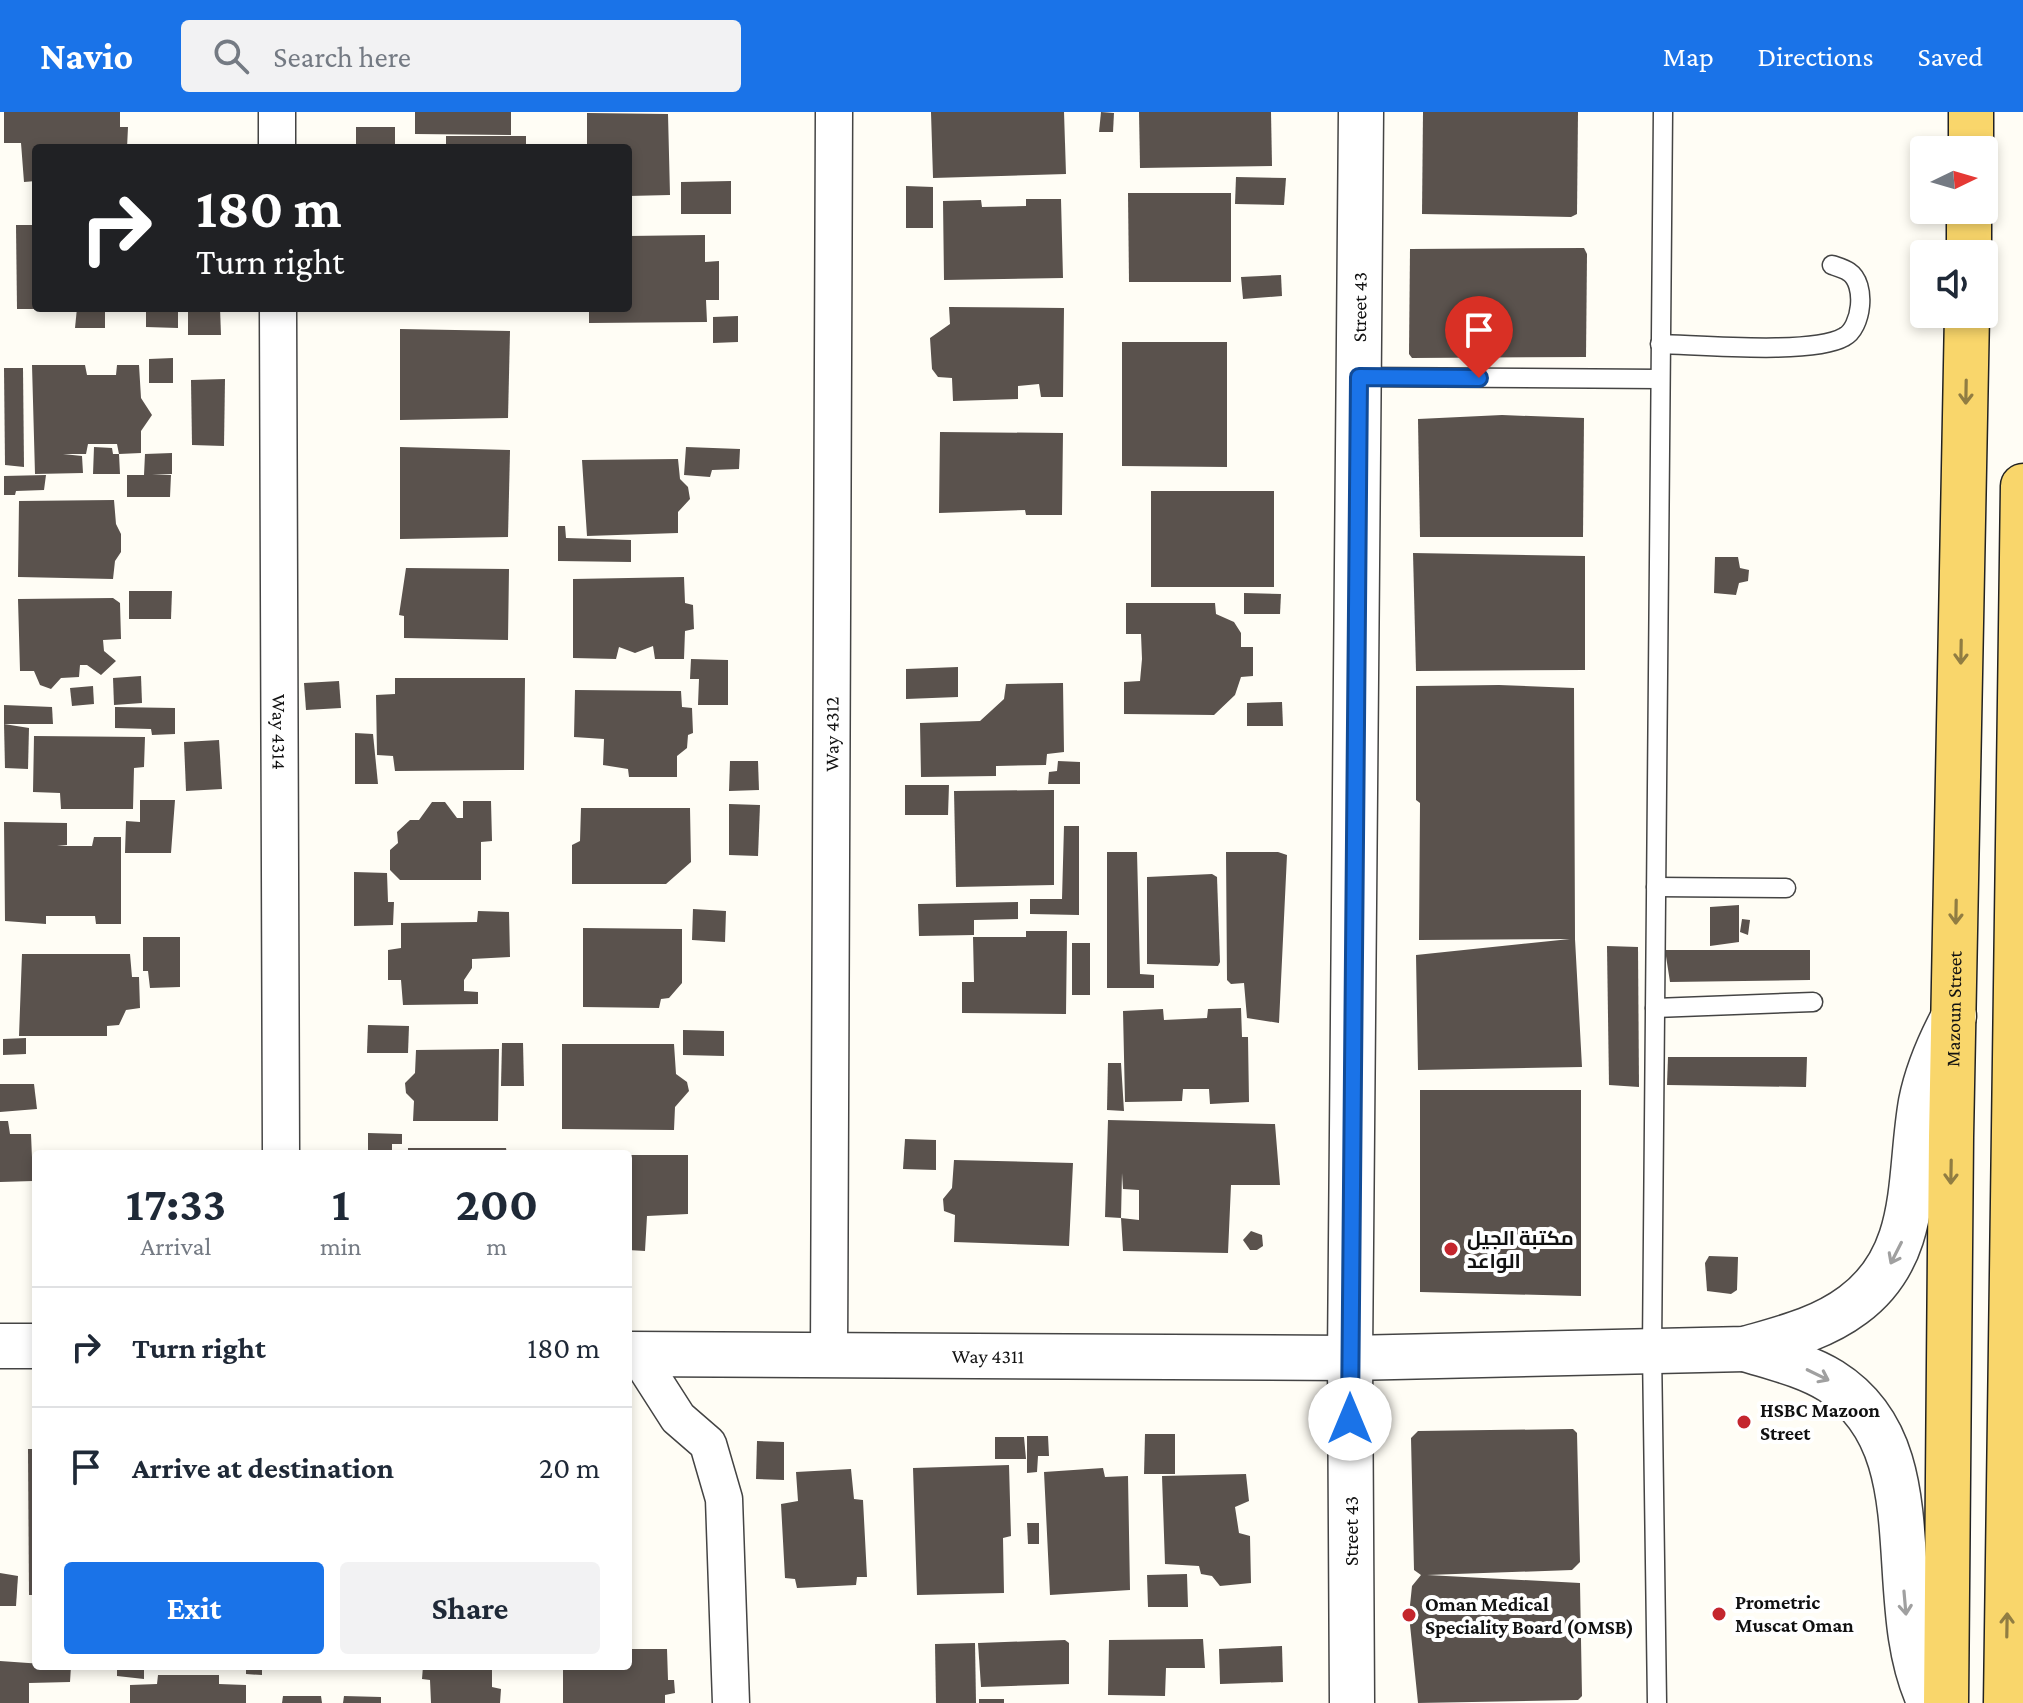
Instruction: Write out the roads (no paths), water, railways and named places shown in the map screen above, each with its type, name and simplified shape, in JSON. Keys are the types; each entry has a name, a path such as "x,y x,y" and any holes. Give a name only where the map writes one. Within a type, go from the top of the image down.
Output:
{"main road":[{"path":"1971,112 1971,136"},
{"name":"Mazoun Street","path":"1946,1703 1967,328"},
{"path":"2006,1703 2023,486"}],"street":[{"path":"277,112 277,144"},
{"name":"Way 4312","path":"829,1358 834,112"},
{"name":"Street 43","path":"1352,1703 1350,1358 1361,112"},
{"name":"Way 4314","path":"278,312 281,1150"},
{"path":"1745,1349 1803,1332 1832,1318 1872,1289 1888,1269 1906,1231 1922,1099 1935,1055 1954,1016"},
{"path":"0,1346 32,1346"},
{"path":"1745,1349 1833,1382 1870,1416 1884,1438 1899,1487 1906,1617 1914,1658 1930,1703"},
{"name":"Way 4311","path":"633,1354 829,1358 1350,1358 1745,1349"},
{"path":"633,1354 678,1418 708,1444 724,1499 731,1703"}],"lane":[{"path":"1657,1703 1652,1350 1663,112"},
{"path":"1660,344 1818,345 1846,337 1857,325 1860,287 1851,273 1832,265"},
{"path":"1359,377 1660,379"},
{"path":"1656,887 1786,888"},
{"path":"1655,1008 1813,1002"}],"place":[{"name":"مكتبة الجيل الواعد","path":"1451,1249"},
{"name":"HSBC Mazoon Street","path":"1744,1422"},
{"name":"Prometric Muscat Oman","path":"1719,1614"},
{"name":"Oman Medical Speciality Board (OMSB)","path":"1409,1615"}]}
